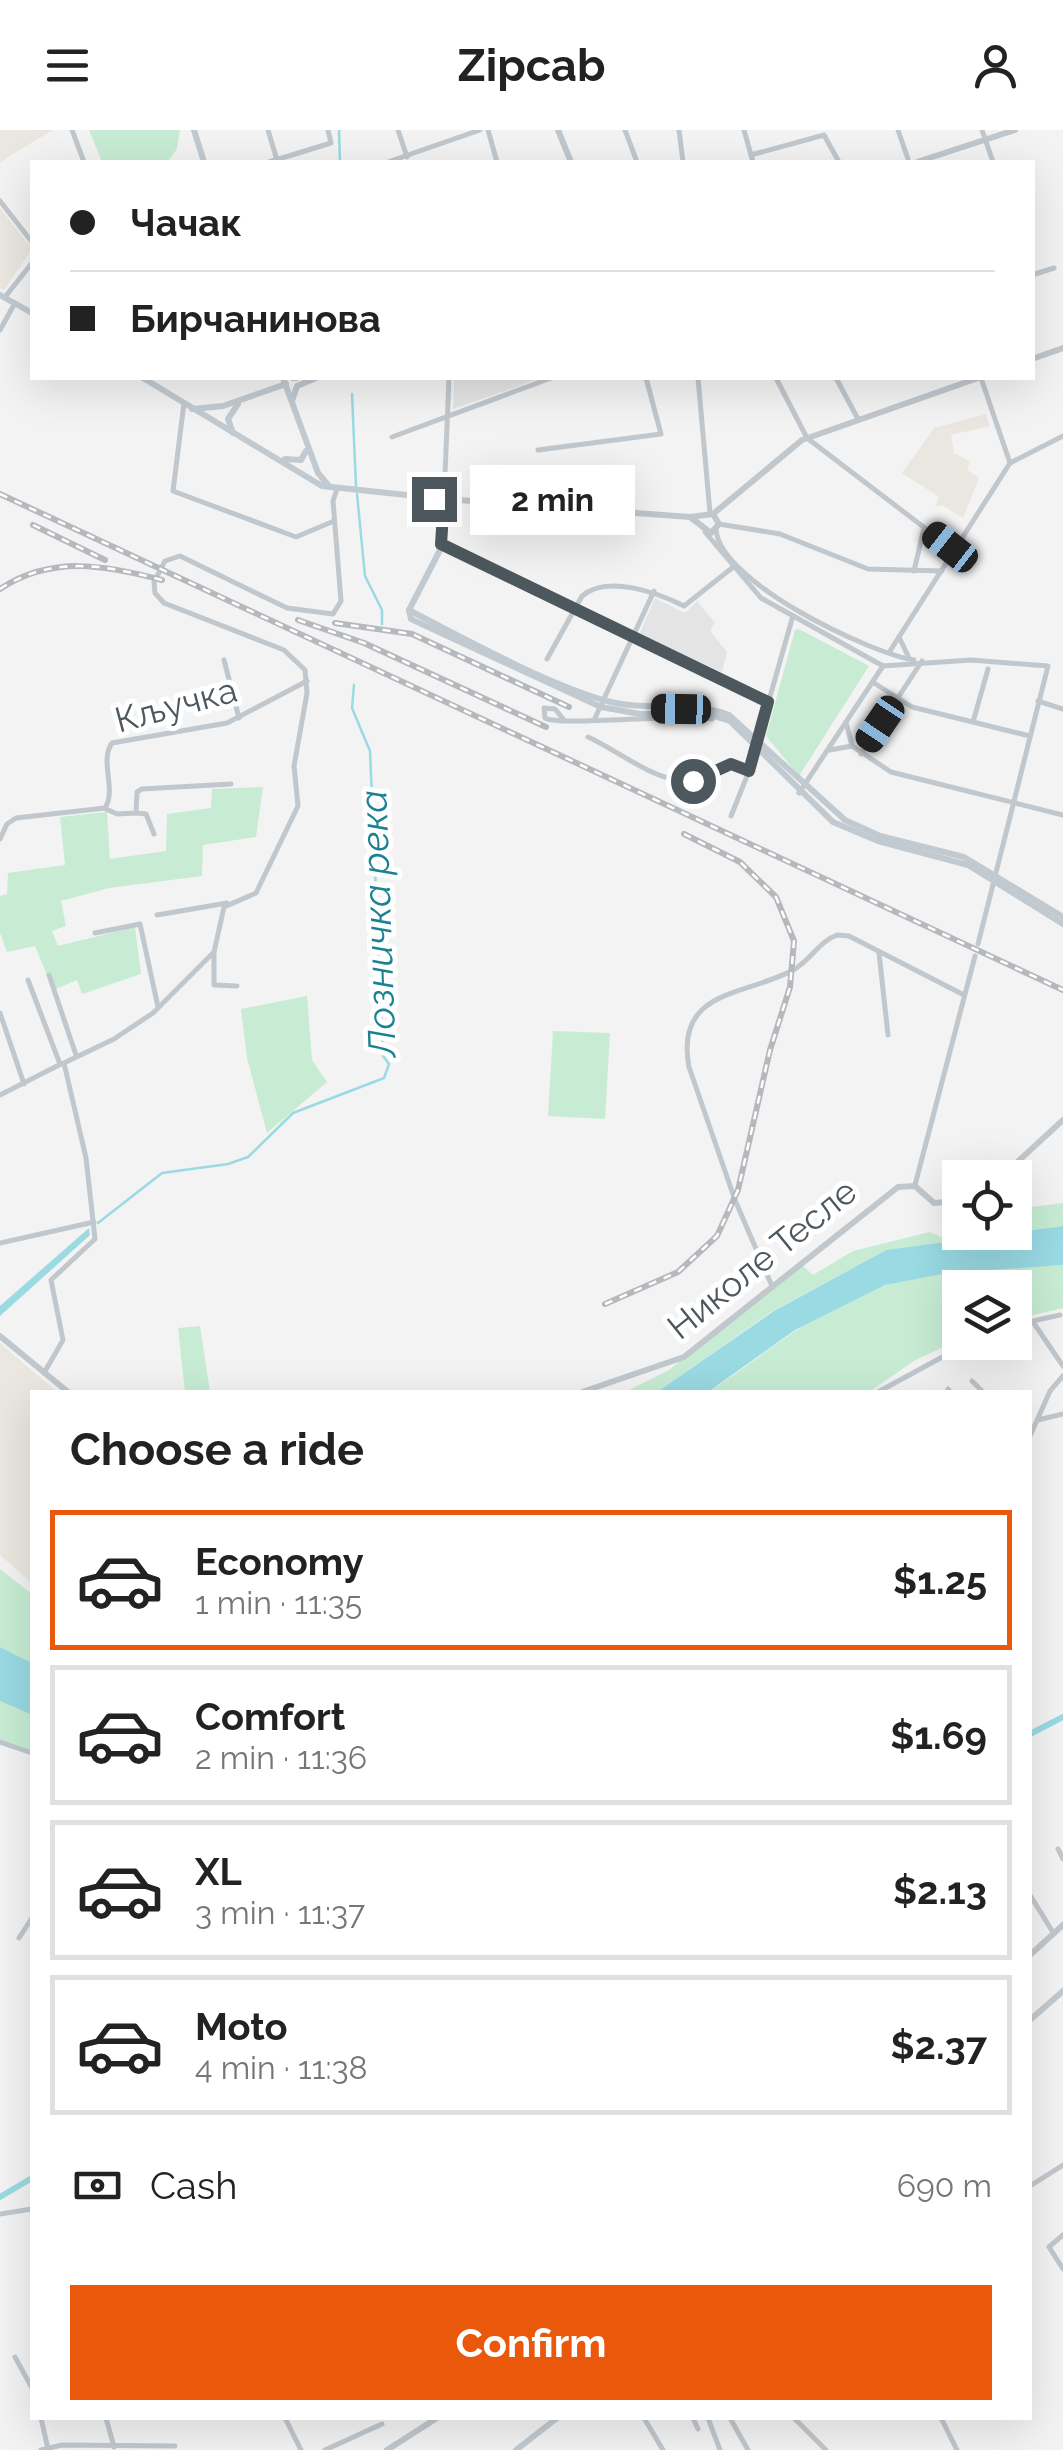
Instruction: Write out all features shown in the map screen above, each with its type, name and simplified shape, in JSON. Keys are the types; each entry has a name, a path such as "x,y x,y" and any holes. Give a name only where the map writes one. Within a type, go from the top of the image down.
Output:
{"main road":[{"path":"194,130 203,160"},
{"path":"2,296 30,312"},
{"path":"146,380 322,486 444,500 441,544 409,610 603,704 714,709 757,742 801,790 836,814 863,830 950,852 996,876 1063,920"},
{"path":"192,409 215,409 244,400 282,380 318,474 335,489"},
{"path":"268,390 291,400"},
{"path":"234,434 229,415 244,400"},
{"path":"279,458 302,460 306,444"},
{"path":"996,876 1004,885 1063,920"},
{"path":"1032,2018 1063,1991"},
{"path":"516,2450 554,2420"}],"street":[{"path":"72,130 83,160"},
{"path":"268,130 277,160 330,143 328,130"},
{"path":"398,130 407,157"},
{"path":"396,160 480,130"},
{"path":"488,130 496,160"},
{"path":"558,130 569,160"},
{"path":"625,130 636,160"},
{"path":"679,130 683,160"},
{"path":"744,130 752,159 828,136 838,160"},
{"path":"898,130 912,160"},
{"path":"982,130 992,160"},
{"path":"920,160 1016,130"},
{"path":"0,201 30,239"},
{"path":"2,296 30,265"},
{"path":"1035,274 1054,268"},
{"path":"0,330 15,303"},
{"path":"1035,358 1063,348"},
{"path":"291,400 296,386 311,380"},
{"path":"449,380 444,500 690,517 709,514"},
{"path":"392,437 545,380"},
{"path":"538,450 662,434 647,380"},
{"path":"698,380 709,514 718,527 718,540 756,586 882,653 922,661 996,660 1048,666 978,944"},
{"path":"777,380 807,438 955,551"},
{"path":"837,380 858,420"},
{"path":"702,528 709,514 807,438 973,380"},
{"path":"980,380 1010,463"},
{"path":"184,404 173,491 296,538 334,522"},
{"path":"892,666 898,638 1010,463 1063,436"},
{"path":"322,486 332,501"},
{"path":"157,915 227,903 256,893 298,806 294,766 307,682 302,664 288,652 164,604 156,594 154,582 164,560 177,556 287,608 333,614 341,601 332,501 335,489"},
{"path":"690,517 761,598 792,618 881,664 922,661"},
{"path":"702,528 780,534 868,569 942,572"},
{"path":"914,571 924,528"},
{"path":"441,544 768,702"},
{"path":"547,660 575,608 596,587 654,591 684,606 732,568"},
{"path":"595,718 654,591"},
{"path":"731,816 749,771 796,609"},
{"path":"898,638 903,652 912,660"},
{"path":"801,790 874,683 882,653"},
{"path":"870,657 878,674"},
{"path":"224,660 239,718"},
{"path":"860,754 922,661"},
{"path":"973,722 988,669"},
{"name":"Кључка","path":"105,808 110,797 109,745 239,718 307,682"},
{"path":"874,683 912,707 1030,736"},
{"path":"1038,701 1063,710"},
{"path":"565,721 711,718 733,725 757,742"},
{"path":"846,722 852,746 891,772 1012,803 1061,811"},
{"path":"588,737 649,770 680,780 704,779 731,764 749,771"},
{"path":"824,756 837,746 852,746"},
{"path":"136,813 142,789 232,784"},
{"path":"0,838 6,824 16,818 105,808 117,814 146,814 154,834"},
{"path":"992,890 1004,885"},
{"path":"227,903 214,952 214,985 237,986"},
{"path":"95,933 140,924 158,1007"},
{"path":"772,1286 735,1200 690,1066 689,1032 696,1016 716,997 797,968 832,936 848,936 964,995"},
{"path":"0,1095 76,1055 114,1040 158,1007 214,952"},
{"path":"878,953 888,1035"},
{"path":"942,1202 934,1203 915,1186 975,956"},
{"path":"49,975 76,1055"},
{"path":"28,980 62,1064 86,1158 94,1222 94,1239 51,1280 63,1340 44,1373"},
{"path":"0,1012 24,1084"},
{"path":"1020,1160 1063,1120"},
{"name":"Николе Тесле","path":"588,1390 684,1357 880,1196 898,1187 915,1186"},
{"path":"0,1243 94,1222"},
{"path":"1060,1315 1033,1322 1063,1366"},
{"path":"0,1336 65,1390"},
{"path":"882,1390 942,1357"},
{"path":"1032,1432 1050,1390 1063,1376"},
{"path":"972,1381 981,1390"},
{"path":"1038,1420 1063,1414"},
{"path":"0,1742 30,1752"},
{"path":"1058,1849 1063,1859"},
{"path":"1032,1897 1054,1934"},
{"path":"18,1938 30,1921"},
{"path":"1032,1953 1063,1925"},
{"path":"1032,2185 1063,2166"},
{"path":"0,2214 30,2210"},
{"path":"1063,2235 1048,2247 1063,2269"},
{"path":"15,2357 30,2384"},
{"path":"41,2420 44,2449 80,2444 114,2448 174,2446"},
{"path":"107,2420 114,2448"},
{"path":"285,2420 302,2450"},
{"path":"387,2450 434,2420"},
{"path":"645,2420 663,2450"},
{"path":"694,2420 698,2429"},
{"path":"709,2420 720,2450"},
{"path":"731,2420 748,2450"},
{"path":"796,2420 826,2450"},
{"path":"941,2420 957,2450"},
{"path":"325,2450 382,2424"}],"shaded area":[{"path":"0,130 53,130 0,162"},
{"path":"0,208 30,246 30,252 4,290 0,288"},
{"path":"454,380 535,380 453,409"},
{"path":"986,414 990,426 951,435 954,453 970,461 967,470 979,478 963,518 942,505 935,507 939,497 902,473 934,428"},
{"path":"655,598 685,613 697,601 715,623 710,631 727,652 722,672 639,635"},
{"path":"0,1343 55,1390 30,1390 30,1581 0,1555"}],"green space":[{"path":"89,130 180,130 177,149 169,160 101,160"},
{"path":"795,630 869,666 799,776 766,736"},
{"path":"263,787 256,837 203,845 202,876 109,888 61,901 66,926 52,931 58,946 135,927 141,974 82,994 77,980 53,990 35,946 7,952 0,933 0,896 7,894 8,873 65,865 60,817 107,812 110,859 166,851 167,814 211,808 212,789"},
{"path":"307,996 312,1060 327,1082 267,1133 247,1058 241,1009"},
{"path":"553,1031 610,1033 605,1119 548,1116"},
{"path":"1063,1203 1063,1226 1032,1230 1032,1207"},
{"path":"930,1232 941,1237 942,1242 886,1250 773,1311 660,1390 629,1390 669,1370 802,1265 813,1275 853,1251"},
{"path":"1063,1265 1063,1308 1032,1315 1032,1270 974,1270"},
{"path":"942,1273 942,1348 914,1361 872,1390 711,1390 815,1318 861,1294 907,1279"},
{"path":"200,1326 210,1390 185,1390 178,1328"},
{"path":"0,1569 30,1592 30,1662 0,1647"},
{"path":"0,1701 30,1714 30,1752 0,1742"}],"water":[{"path":"1063,1226 1063,1265 942,1270 942,1274 885,1285 795,1330 711,1390 660,1390 774,1311 886,1250 942,1242 942,1250 1032,1250 1032,1230"},
{"path":"89,1228 90,1235 0,1316 0,1306"},
{"path":"0,1647 30,1662 30,1714 0,1701"}],"waterway":[{"name":"Лозничка река","path":"339,130 340,160"},
{"name":"Лозничка река","path":"352,394 356,486"},
{"name":"Лозничка река","path":"357,494 365,576 382,610 382,624"},
{"name":"Лозничка река","path":"98,1223 162,1173 228,1164 248,1157 293,1113 384,1078 389,1064 383,1056 370,751 352,708 354,685"},
{"path":"1032,1733 1063,1717"},
{"path":"0,2197 30,2179"}],"railway":[{"path":"0,494 1063,990"},
{"path":"33,525 105,560"},
{"path":"0,589 20,578 59,567 99,567 162,580"},
{"path":"298,620 364,643 546,727"},
{"path":"335,623 412,634 569,707"},
{"path":"605,1304 678,1272 717,1236 738,1190 770,1050 790,987 794,941 776,897 740,862 684,834"}],"route":[{"path":"434,499 444,500 441,544 768,702 749,771 731,764 708,778 693,781"}]}
